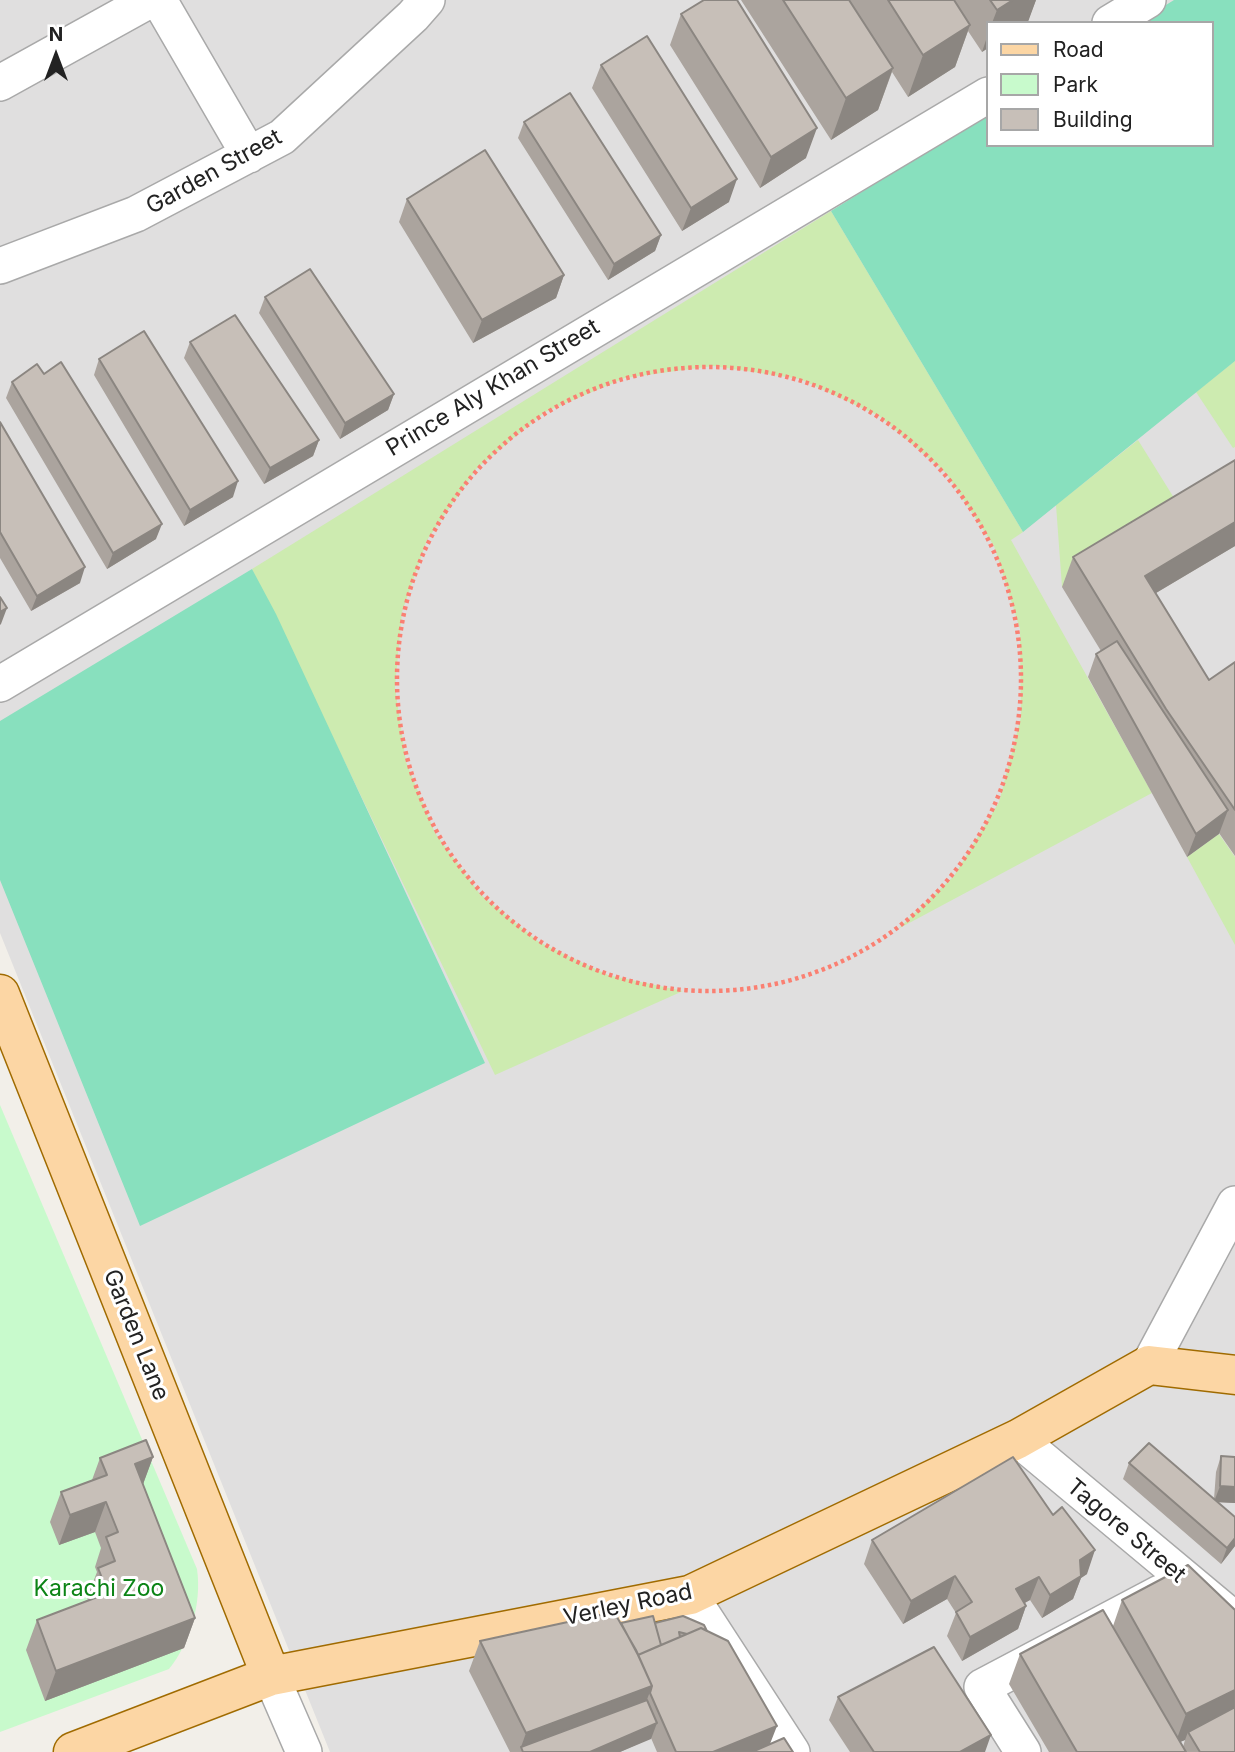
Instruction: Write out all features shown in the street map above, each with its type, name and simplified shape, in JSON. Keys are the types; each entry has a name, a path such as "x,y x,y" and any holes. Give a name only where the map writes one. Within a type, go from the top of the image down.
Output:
{"main road":[{"name":"Garden Lane","path":"0,994 271,1676"},
{"name":"Verley Road","path":"73,1752 271,1676 690,1595 1018,1439 1149,1365"},
{"path":"1149,1365 1235,1376"}],"street":[{"path":"0,83 150,0"},
{"path":"159,0 248,155"},
{"name":"Garden Street","path":"0,266 136,214 282,137 427,0"},
{"path":"1113,21 1148,0"},
{"name":"Prince Aly Khan Street","path":"0,684 986,96"},
{"path":"1149,1365 1235,1204"},
{"name":"Tagore Street","path":"1018,1439 1184,1581 1235,1620"},
{"path":"1023,1752 982,1687 1103,1637 1184,1581"},
{"path":"690,1595 792,1752"},
{"path":"271,1676 304,1752"}],"path":[{"path":"713,366 800,379 879,416 917,448 946,473 994,546 1020,629 1021,717 999,802 954,876 898,929 832,967 759,988 708,990 683,990 608,975 539,942 480,894 435,833 406,762 395,687 402,612 427,540 477,468 545,412 625,378 713,366"}],"shaded area":[{"path":"0,0 1235,0 1235,1752 330,1752 0,933"}],"green space":[{"path":"1174,0 1235,0 1235,361 1023,532 831,211 986,115 986,147 1214,147 1214,21 1140,21"},
{"path":"831,211 1023,532 1011,540 1152,793 898,929 954,876 999,802 1021,717 1020,629 994,546 946,473 879,416 800,379 713,366 625,378 545,412 477,468 427,540 402,612 395,687 406,762 435,833 480,894 539,942 608,975 683,991 495,1075 252,569"},
{"path":"1235,361 1235,447 1233,448 1196,392"},
{"path":"1138,440 1184,514 1062,587 1056,505"},
{"path":"252,569 276,614 485,1063 140,1226 0,880 0,721"},
{"path":"1219,834 1235,857 1235,945 1187,857"},
{"name":"Karachi Zoo","path":"0,1105 197,1569 198,1595 188,1635 169,1669 0,1732"}],"building":[{"path":"704,0 737,0 817,128 771,157 681,14"},
{"path":"783,0 849,0 893,68 846,98"},
{"path":"888,0 954,0 970,25 923,55"},
{"path":"990,0 1013,0 997,10"},
{"path":"647,36 737,179 691,208 601,65"},
{"path":"570,93 661,235 614,264 524,122"},
{"path":"485,150 564,275 482,320 407,199"},
{"path":"310,269 394,394 345,423 265,297"},
{"path":"235,315 319,440 270,468 190,342"},
{"path":"144,331 238,481 190,510 99,359"},
{"path":"61,362 162,524 113,553 12,382 37,364 44,374"},
{"path":"0,422 85,567 37,596 0,532"},
{"path":"1235,460 1235,522 1145,576 1209,680 1235,662 1235,810 1166,709 1073,557"},
{"path":"0,597 7,608 0,612"},
{"path":"1117,641 1228,810 1196,834 1096,654"},
{"path":"146,1440 153,1457 135,1464 195,1618 56,1671 37,1620 108,1593 98,1568 115,1561 106,1537 118,1532 106,1502 70,1515 61,1492 107,1475 100,1458"},
{"path":"1149,1443 1235,1517 1235,1538 1227,1548 1129,1463"},
{"path":"1221,1456 1235,1457 1235,1487 1220,1486"},
{"path":"1013,1457 1053,1515 1062,1507 1095,1550 1080,1560 1081,1576 1050,1595 1039,1577 1016,1589 1026,1606 970,1637 956,1612 972,1602 955,1576 911,1601 872,1540"},
{"path":"1188,1565 1235,1610 1235,1690 1186,1714 1122,1600"},
{"path":"1103,1610 1186,1752 1077,1752 1020,1654"},
{"path":"614,1612 636,1650 652,1686 526,1733 480,1641"},
{"path":"653,1616 661,1645 638,1655 621,1623"},
{"path":"683,1616 704,1625 707,1631 701,1628 687,1634 679,1632 680,1637 661,1645 655,1623"},
{"path":"701,1628 728,1641 777,1726 713,1752 676,1752 650,1693 652,1686 638,1655"},
{"path":"934,1647 991,1735 960,1752 874,1752 838,1697"},
{"path":"647,1700 657,1723 590,1752 523,1752 521,1747"},
{"path":"1235,1707 1235,1752 1200,1752 1188,1732"},
{"path":"784,1738 793,1752 752,1752"}]}
